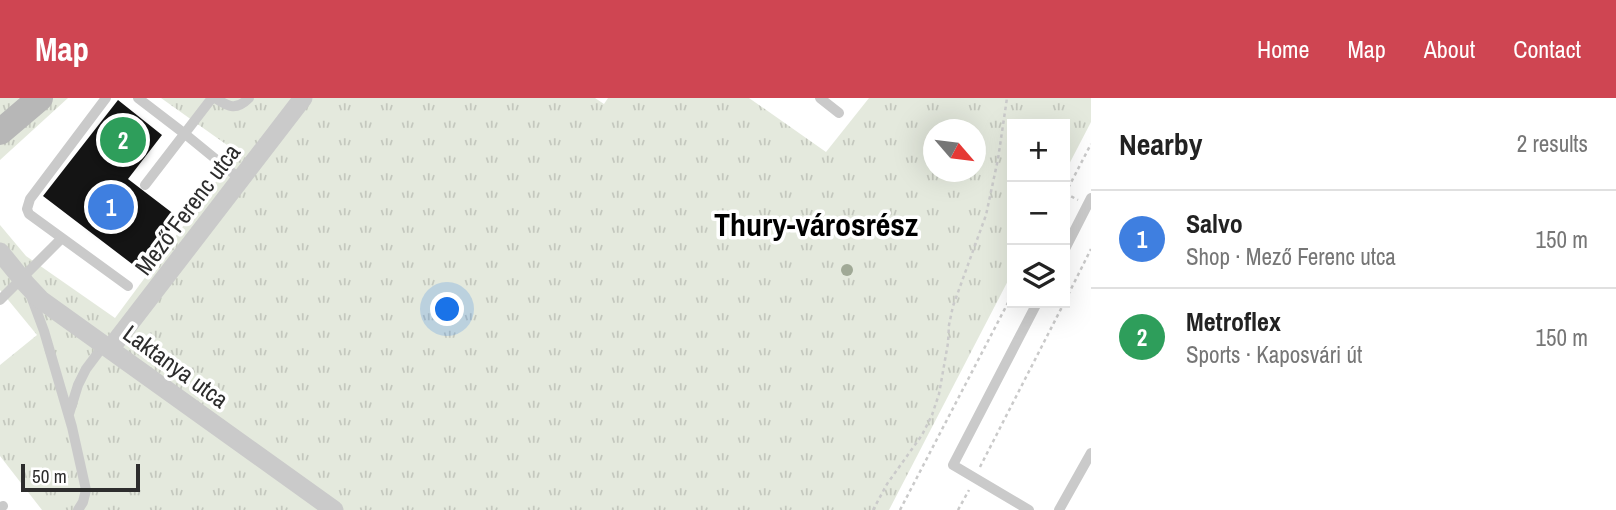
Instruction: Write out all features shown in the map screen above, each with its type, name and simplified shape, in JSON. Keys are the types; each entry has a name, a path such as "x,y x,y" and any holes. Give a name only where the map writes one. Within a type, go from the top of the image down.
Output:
{"main road":[{"path":"0,132 40,98"}],"street":[{"name":"Mező Ferenc utca","path":"107,347 303,98"},
{"name":"Laktanya utca","path":"0,252 41,300 334,510"}],"lane":[{"path":"106,98 27,203 29,214 128,286"},
{"path":"138,98 240,179"},
{"path":"145,185 214,98 234,107 240,106 249,98"},
{"path":"820,98 839,113"},
{"path":"1067,245 1091,198"},
{"path":"0,300 24,281 62,238"},
{"path":"24,281 44,331 69,414 86,490 78,510"},
{"path":"1029,510 953,465 1034,308"},
{"path":"69,414 86,369 107,347"},
{"path":"1059,510 1091,453"}],"path":[{"path":"873,510 887,484 922,435 939,394 953,306 986,215 999,159 1007,98"},
{"path":"1070,184 1091,144"},
{"path":"1070,290 1091,249"},
{"path":"900,510 1007,305"},
{"path":"958,510 1061,308"}],"green space":[{"path":"0,98 68,98 0,160"},
{"path":"161,98 595,98 604,104 608,98 749,98 826,152 869,98 1091,98 1091,122 1070,162 1070,119 1007,119 1007,283 889,510 42,510 0,456 0,365 37,335 0,290 0,225 26,256 115,318 218,179 216,172 225,158 241,155"}],"building":[{"path":"118,100 162,135 128,179 179,218 140,270 43,196"}],"place":[{"name":"Metroflex","path":"123,140"},
{"name":"Salvo","path":"111,207"}],"district":[{"name":"Thury-városrész","path":"816,224"}]}
